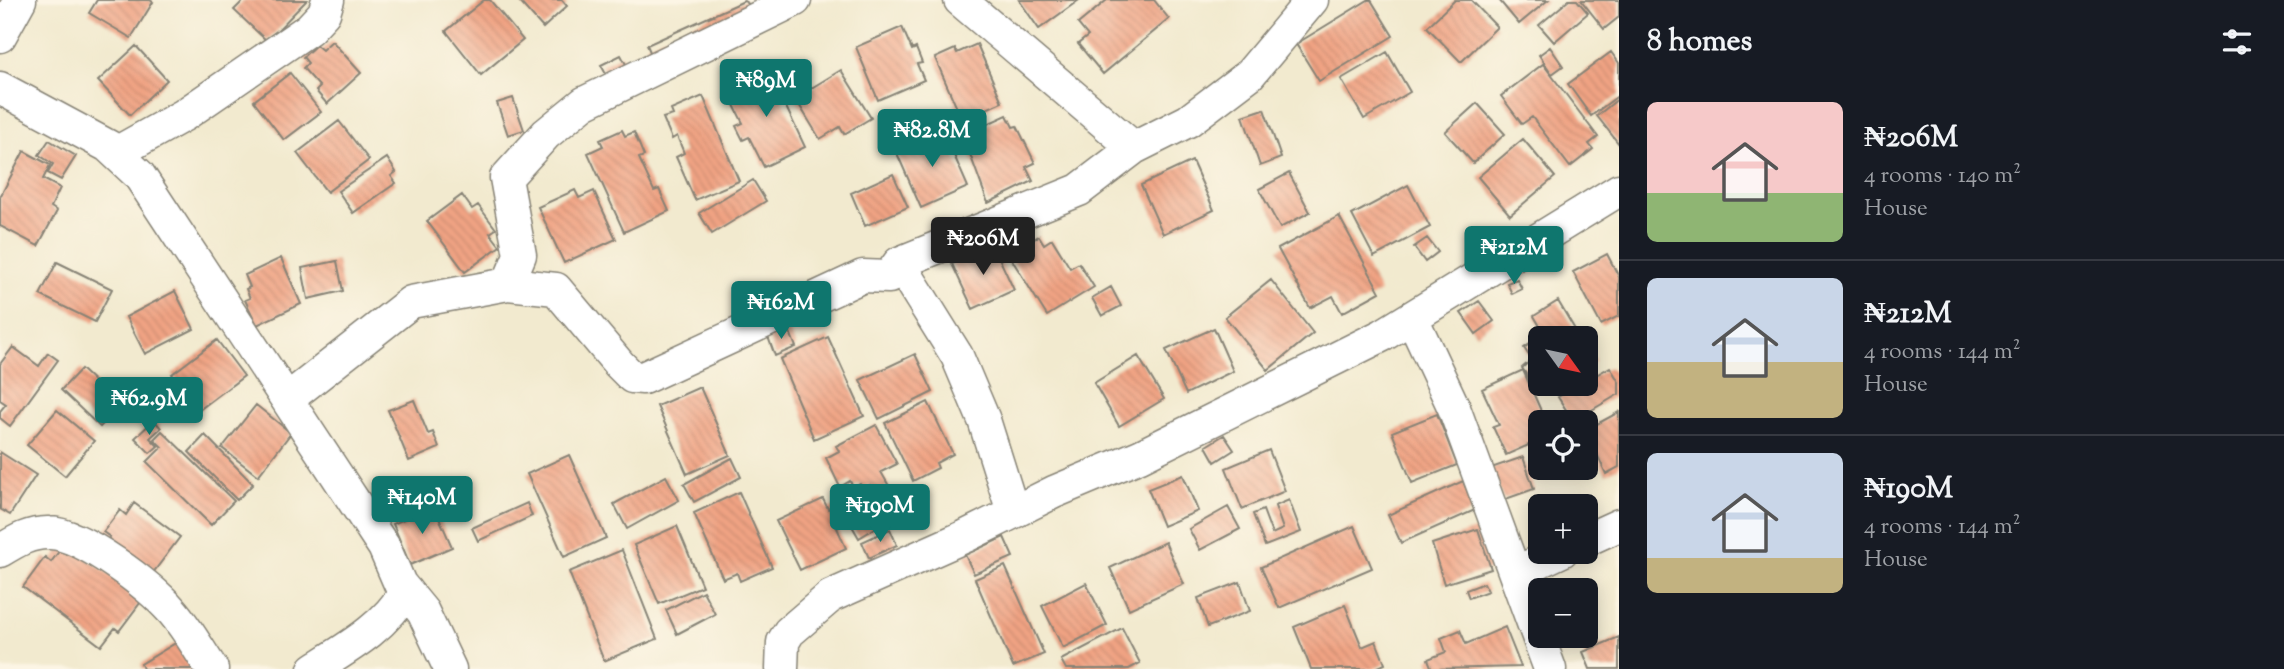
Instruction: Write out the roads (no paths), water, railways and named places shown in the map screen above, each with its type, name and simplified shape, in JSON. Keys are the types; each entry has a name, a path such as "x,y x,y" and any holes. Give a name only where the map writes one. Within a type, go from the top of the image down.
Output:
{"street":[{"path":"0,36 20,0"},
{"path":"116,153 184,115 309,29 324,13 328,0"},
{"path":"508,284 520,256 506,178 546,134 584,103 795,0"},
{"path":"960,0 1134,148"},
{"path":"289,398 411,302 508,284 556,289 632,377 643,378 863,276 889,277 900,263 1079,190 1134,148 1188,121 1250,74 1312,0"},
{"path":"0,88 116,153 139,175 258,359 289,398 384,547 405,591 423,612 450,669"},
{"path":"782,669 783,642 789,632 831,596 1140,456 1412,318 1619,190"},
{"path":"900,263 957,356 984,420 1013,512"},
{"path":"1412,318 1454,408 1550,669"},
{"path":"1598,535 1619,525"},
{"path":"0,551 24,536 49,533 69,536 102,553 171,610 212,669"},
{"path":"1514,573 1534,564"},
{"path":"314,669 364,637 394,611 405,591"}]}
